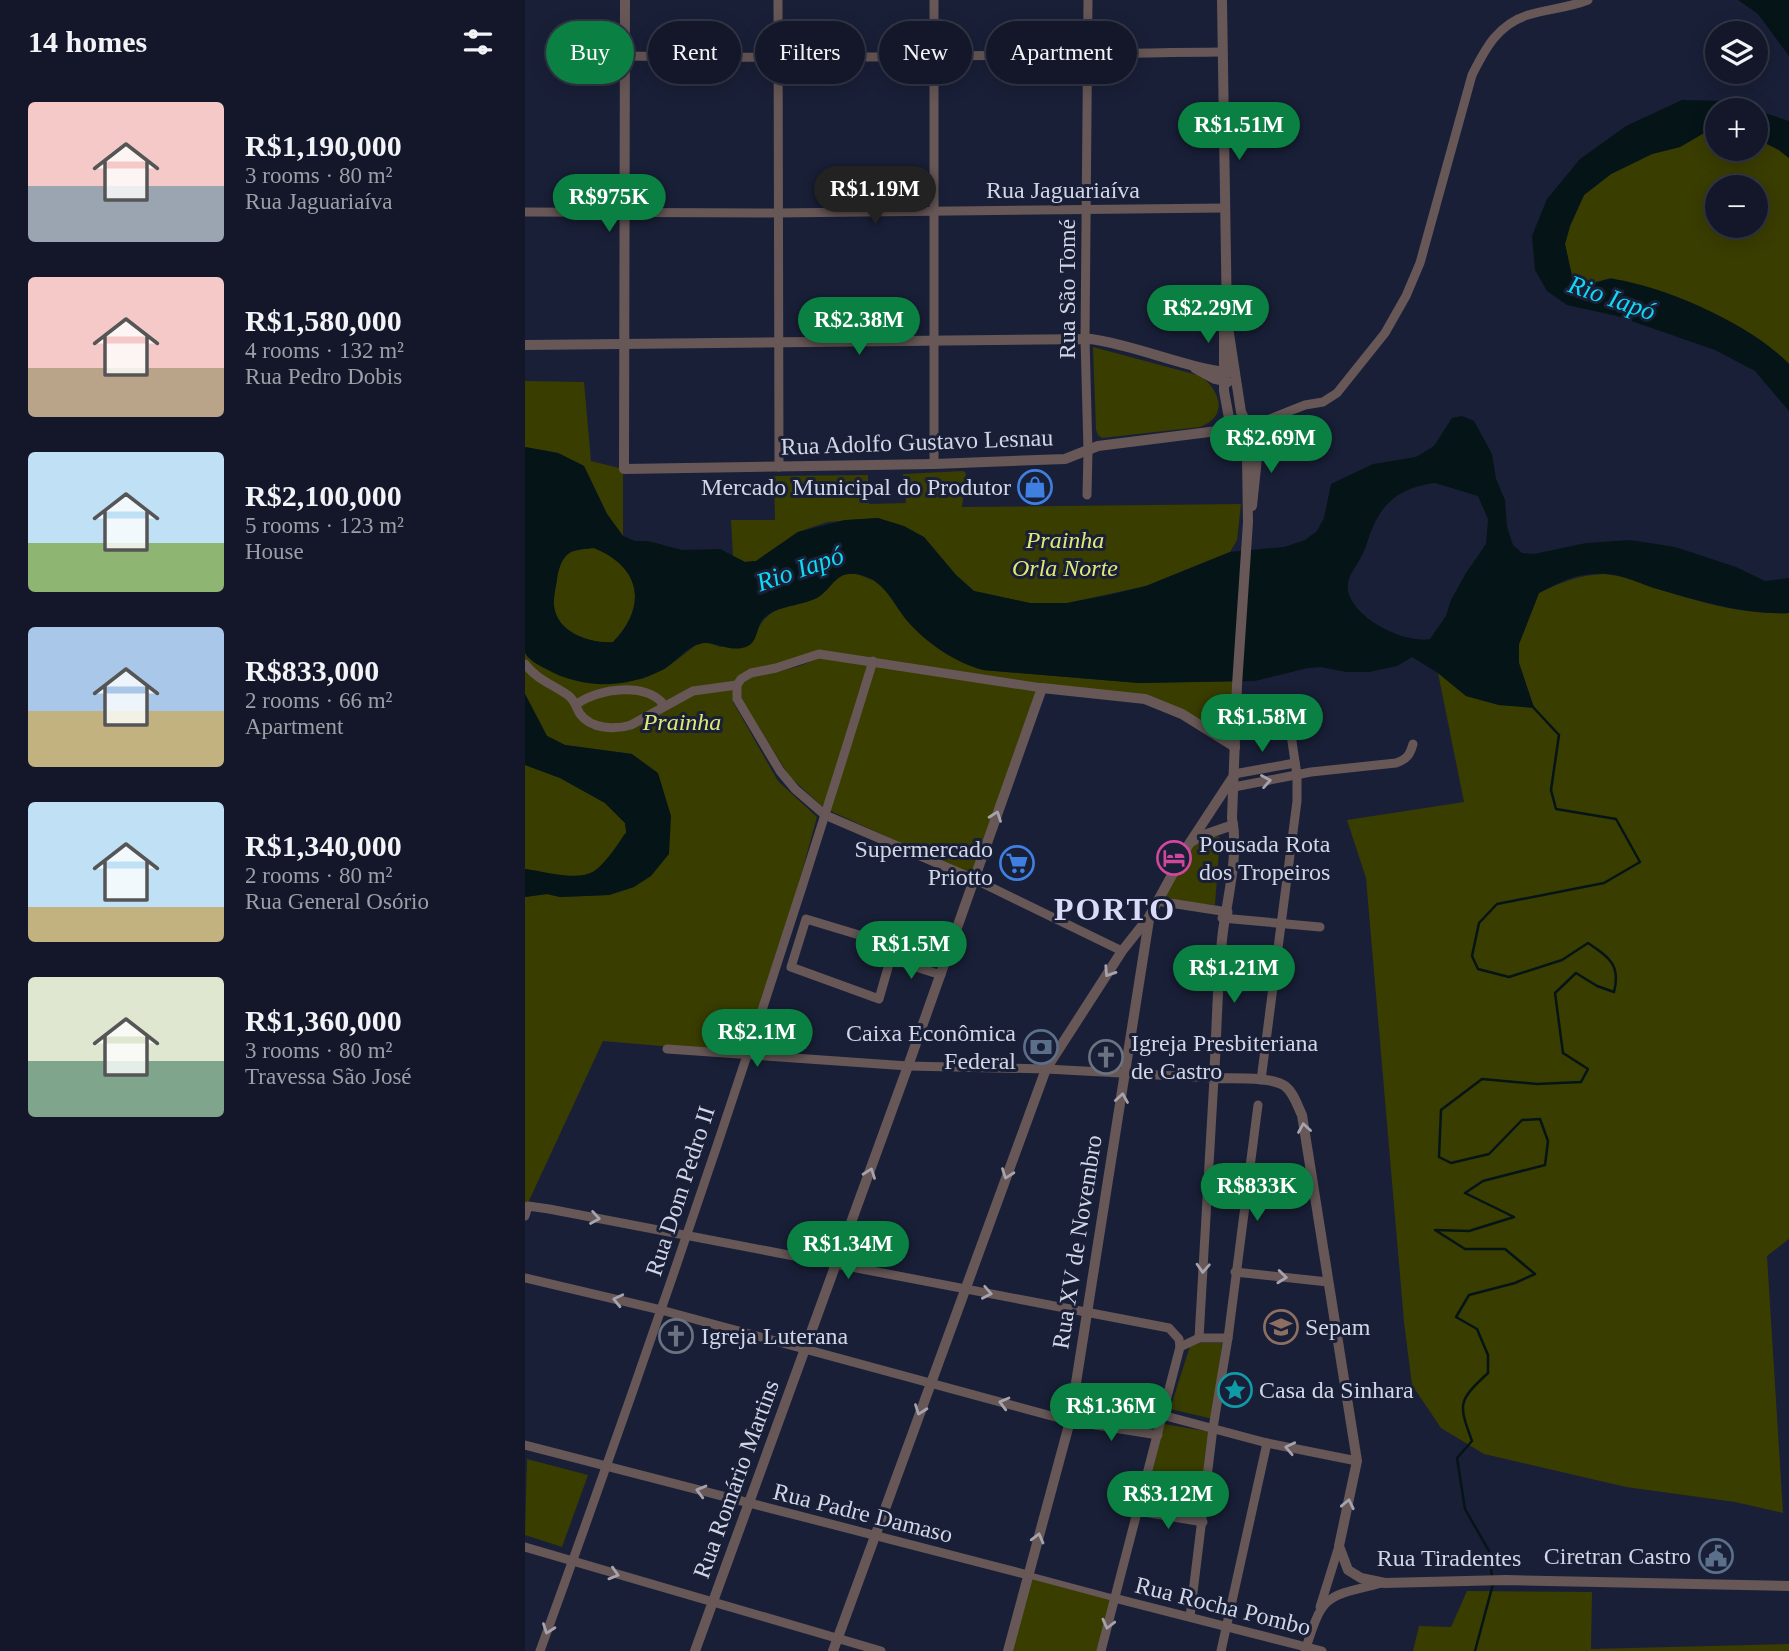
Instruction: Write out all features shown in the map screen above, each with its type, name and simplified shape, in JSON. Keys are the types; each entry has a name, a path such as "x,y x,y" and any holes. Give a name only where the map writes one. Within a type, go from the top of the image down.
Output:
{"street":[{"path":"625,0 625,21"},
{"path":"778,0 778,21"},
{"path":"934,0 934,21"},
{"name":"Rua São Tomé","path":"1088,0 1088,21"},
{"path":"1222,0 1227,324 1224,332 1230,377 1229,418 1247,458 1248,522"},
{"path":"1249,427 1305,405 1323,402 1337,393 1385,333 1406,296 1420,263 1472,75 1496,35 1508,24 1526,15 1588,0"},
{"path":"1137,53 1221,52"},
{"path":"634,57 755,59"},
{"path":"624,345 626,84"},
{"path":"778,84 779,467"},
{"path":"933,84 934,464"},
{"name":"Rua São Tomé","path":"1087,84 1084,339 1087,495"},
{"name":"Rua Jaguariaíva","path":"525,212 777,213 1224,208"},
{"path":"525,345 1084,339 1107,341 1193,366 1202,373 1230,377"},
{"name":"Rua Adolfo Gustavo Lesnau","path":"624,345 624,469 1065,459 1098,446 1249,427"},
{"path":"1199,1338 1234,787 1237,685 1248,522 1257,458 1254,439 1241,412 1230,377"},
{"path":"1143,951 1122,951 974,878 825,815 785,779 743,711 737,699 737,685 751,673 776,668 819,653 1042,688 1145,699 1182,714 1235,747"},
{"name":"Rua Dom Pedro II","path":"540,1651 687,1235 873,661"},
{"path":"525,664 537,678 568,695 589,722 614,727 631,725 693,691 737,685"},
{"name":"Rua Romário Martins","path":"695,1651 837,1264 1042,688"},
{"path":"577,704 602,692 625,691 651,694 659,698 664,705"},
{"path":"1261,1080 1297,801 1297,775 1286,701"},
{"path":"1234,787 1311,772 1396,763 1405,760 1411,753 1413,744"},
{"path":"1234,775 1295,763"},
{"name":"Rua XV de Novembro","path":"1008,1651 1070,1421 1126,1073 1143,951 1140,937 1189,844 1234,775"},
{"path":"1214,806 1226,808 1232,820"},
{"path":"1189,844 1232,820"},
{"path":"1157,901 1224,918 1320,928"},
{"path":"806,919 889,944 893,950 891,959 879,999 791,967 806,919"},
{"path":"833,1651 1046,1069 1122,951 1140,937"},
{"path":"891,959 941,975"},
{"path":"667,1049 908,1066 1046,1069 1261,1080 1283,1084 1292,1093 1302,1115 1357,1461 1339,1546 1305,1649"},
{"path":"1190,1617 1258,1105"},
{"path":"526,1211 687,1235 1168,1328 1179,1339 1180,1348 1101,1651"},
{"path":"1235,1272 1328,1282"},
{"path":"525,1278 806,1348 1070,1421 1158,1435"},
{"path":"1180,1348 1199,1338 1227,1338"},
{"path":"1162,1415 1266,1443 1357,1461"},
{"path":"1221,1651 1266,1443"},
{"name":"Rua Padre Damaso","path":"525,1445 1028,1575"},
{"path":"1138,1511 1203,1522"},
{"name":"Rua Tiradentes","path":"1339,1546 1347,1570 1361,1578 1385,1583 1506,1580 1789,1586"},
{"path":"525,1548 881,1651"},
{"path":"1028,1575 1115,1598"},
{"path":"1319,1609 1331,1597 1385,1583"},
{"name":"Rua Rocha Pombo","path":"1115,1598 1305,1649 1322,1651"}],"green space":[{"path":"1705,133 1705,161 1768,161 1768,144 1789,158 1789,364 1750,333 1706,311 1611,278 1592,283 1572,276 1565,244 1584,195 1611,174 1652,154 1680,147"},
{"path":"1093,347 1201,376 1217,396 1219,403 1215,416 1200,427 1102,438 1096,430"},
{"path":"525,381 584,382 591,461 623,469 623,536 607,514 584,466 558,453 525,447"},
{"name":"Prainha Orla Norte","path":"966,473 962,507 1241,504 1237,540 1230,552 1146,586 1067,603 1030,603 974,591 956,575 924,537 878,518 827,522 798,532 756,561 745,562 733,556 731,520 775,520 774,476 868,475 869,504 906,503 903,474"},
{"path":"594,548 622,566 634,589 635,601 631,615 613,642 595,641 576,635 561,623 554,606 557,576 563,559 573,551"},
{"path":"845,574 857,574 875,581 892,596 908,621 983,670 1139,683 1235,681 1232,740 1170,705 820,652 736,683 733,702 778,781 817,817 752,1054 603,1041 527,1205 525,1204 525,897 547,894 560,897 609,895 634,887 632,754 565,745 547,736 525,694 525,653 528,657 602,684 642,679 665,669 696,645 707,642 720,647 754,640 764,619 778,610 819,596"},
{"path":"1604,574 1721,606 1755,612 1789,613 1789,1239 1767,1256 1783,1513 1735,1502 1626,1487 1484,1454 1441,1428 1412,1385 1404,1322 1366,878 1347,820 1464,802 1438,673 1466,696 1499,705 1534,707 1519,663 1519,644 1539,593 1571,580"},
{"name":"Prainha","path":"819,658 1037,690 973,876 824,808 789,776 742,700 740,687 757,675 785,670"},
{"path":"525,765 560,778 605,803 625,823 627,839 621,854 598,878 575,884 543,880 525,873"},
{"path":"1209,835 1220,837 1215,905 1161,900 1198,839"},
{"path":"1191,1343 1222,1343 1213,1419 1170,1409"},
{"path":"1164,1424 1211,1432 1201,1520 1143,1509"},
{"path":"527,1459 588,1475 562,1547 525,1535"},
{"path":"1029,1578 1113,1600 1098,1651 1013,1651"},
{"path":"1467,1591 1592,1592 1591,1649 1789,1644 1789,1651 1413,1651 1419,1626 1451,1627"}],"water":[{"path":"1738,0 1789,0 1789,56 1768,28 1768,21 1763,21"},
{"path":"1682,100 1705,100 1705,133 1680,147 1652,154 1611,174 1584,195 1565,244 1572,276 1593,283 1614,279 1659,290 1707,310 1753,335 1789,364 1789,411 1755,371 1715,350 1617,316 1567,305 1547,291 1535,270 1532,236 1547,199 1580,159 1626,126"},
{"path":"1768,114 1789,121 1789,158 1768,144"},
{"path":"1462,416 1474,421 1492,454 1496,479 1505,500 1507,527 1513,545 1522,553 1534,554 1586,543 1630,540 1675,547 1736,567 1765,581 1789,578 1789,613 1755,612 1722,606 1614,575 1595,574 1566,580 1539,593 1519,644 1519,663 1534,708 1499,705 1466,696 1438,673 1412,657 1397,666 1369,672 1308,668 1255,681 1139,683 983,670 952,657 933,645 908,622 880,585 865,576 855,574 842,576 817,598 769,614 761,622 754,641 748,646 734,649 702,643 687,650 662,670 633,681 604,684 574,680 540,666 525,653 525,447 558,453 584,466 607,514 623,536 635,541 648,541 682,550 720,549 745,562 756,561 798,532 845,520 878,518 904,526 924,537 956,575 974,591 1030,603 1067,603 1146,586 1230,552 1284,547 1305,540 1317,531 1324,518 1331,484 1373,464 1416,457 1434,446 1452,418","holes":["1435,483 1478,496 1488,519 1486,544 1466,573 1451,600 1446,616 1430,639 1420,640 1407,638 1370,620 1352,601 1348,581 1378,517 1390,501 1414,487","594,548 622,566 634,589 635,601 631,615 613,642 595,641 576,635 561,623 554,606 558,572 563,559 573,551"]},
{"path":"525,694 547,736 565,745 632,754 658,773 671,816 669,854 651,876 634,887 609,895 560,897 547,894 525,897 525,873 543,880 575,884 598,878 621,855 627,839 625,823 605,803 560,778 525,765"}],"waterway":[{"path":"1492,1577 1489,1551 1465,1509 1457,1458 1472,1441 1464,1418 1464,1403 1471,1390 1488,1373 1488,1355 1477,1329 1456,1317 1469,1295 1515,1283 1535,1274 1505,1249 1465,1249 1435,1230 1469,1231 1514,1217 1465,1193 1483,1181 1545,1165 1548,1141 1540,1119 1522,1120 1489,1154 1451,1163 1439,1157 1441,1110 1482,1079 1537,1084 1581,1082 1588,1069 1563,1053 1555,993 1576,973 1597,986 1614,992 1616,975 1607,958 1588,943 1562,960 1509,977 1478,969 1472,956 1479,923 1497,904 1604,883 1640,862 1616,819 1556,809 1551,790 1559,735 1532,706"},
{"name":"Rio Iapó","path":"525,877 562,883 590,882 608,870 631,839"},
{"path":"1475,1651 1493,1584"}],"place":[{"name":"Mercado Municipal do Produtor","path":"1035,487"},
{"name":"Pousada Rota dos Tropeiros","path":"1174,858"},
{"name":"Supermercado Priotto","path":"1017,863"},
{"name":"Caixa Econômica Federal","path":"1041,1047"},
{"name":"Igreja Presbiteriana de Castro","path":"1106,1057"},
{"name":"Sepam","path":"1281,1327"},
{"name":"Igreja Luterana","path":"676,1336"},
{"name":"Casa da Sinhara","path":"1235,1390"},
{"name":"Ciretran Castro","path":"1716,1556"}],"district":[{"name":"PORTO","path":"1115,909"}]}
